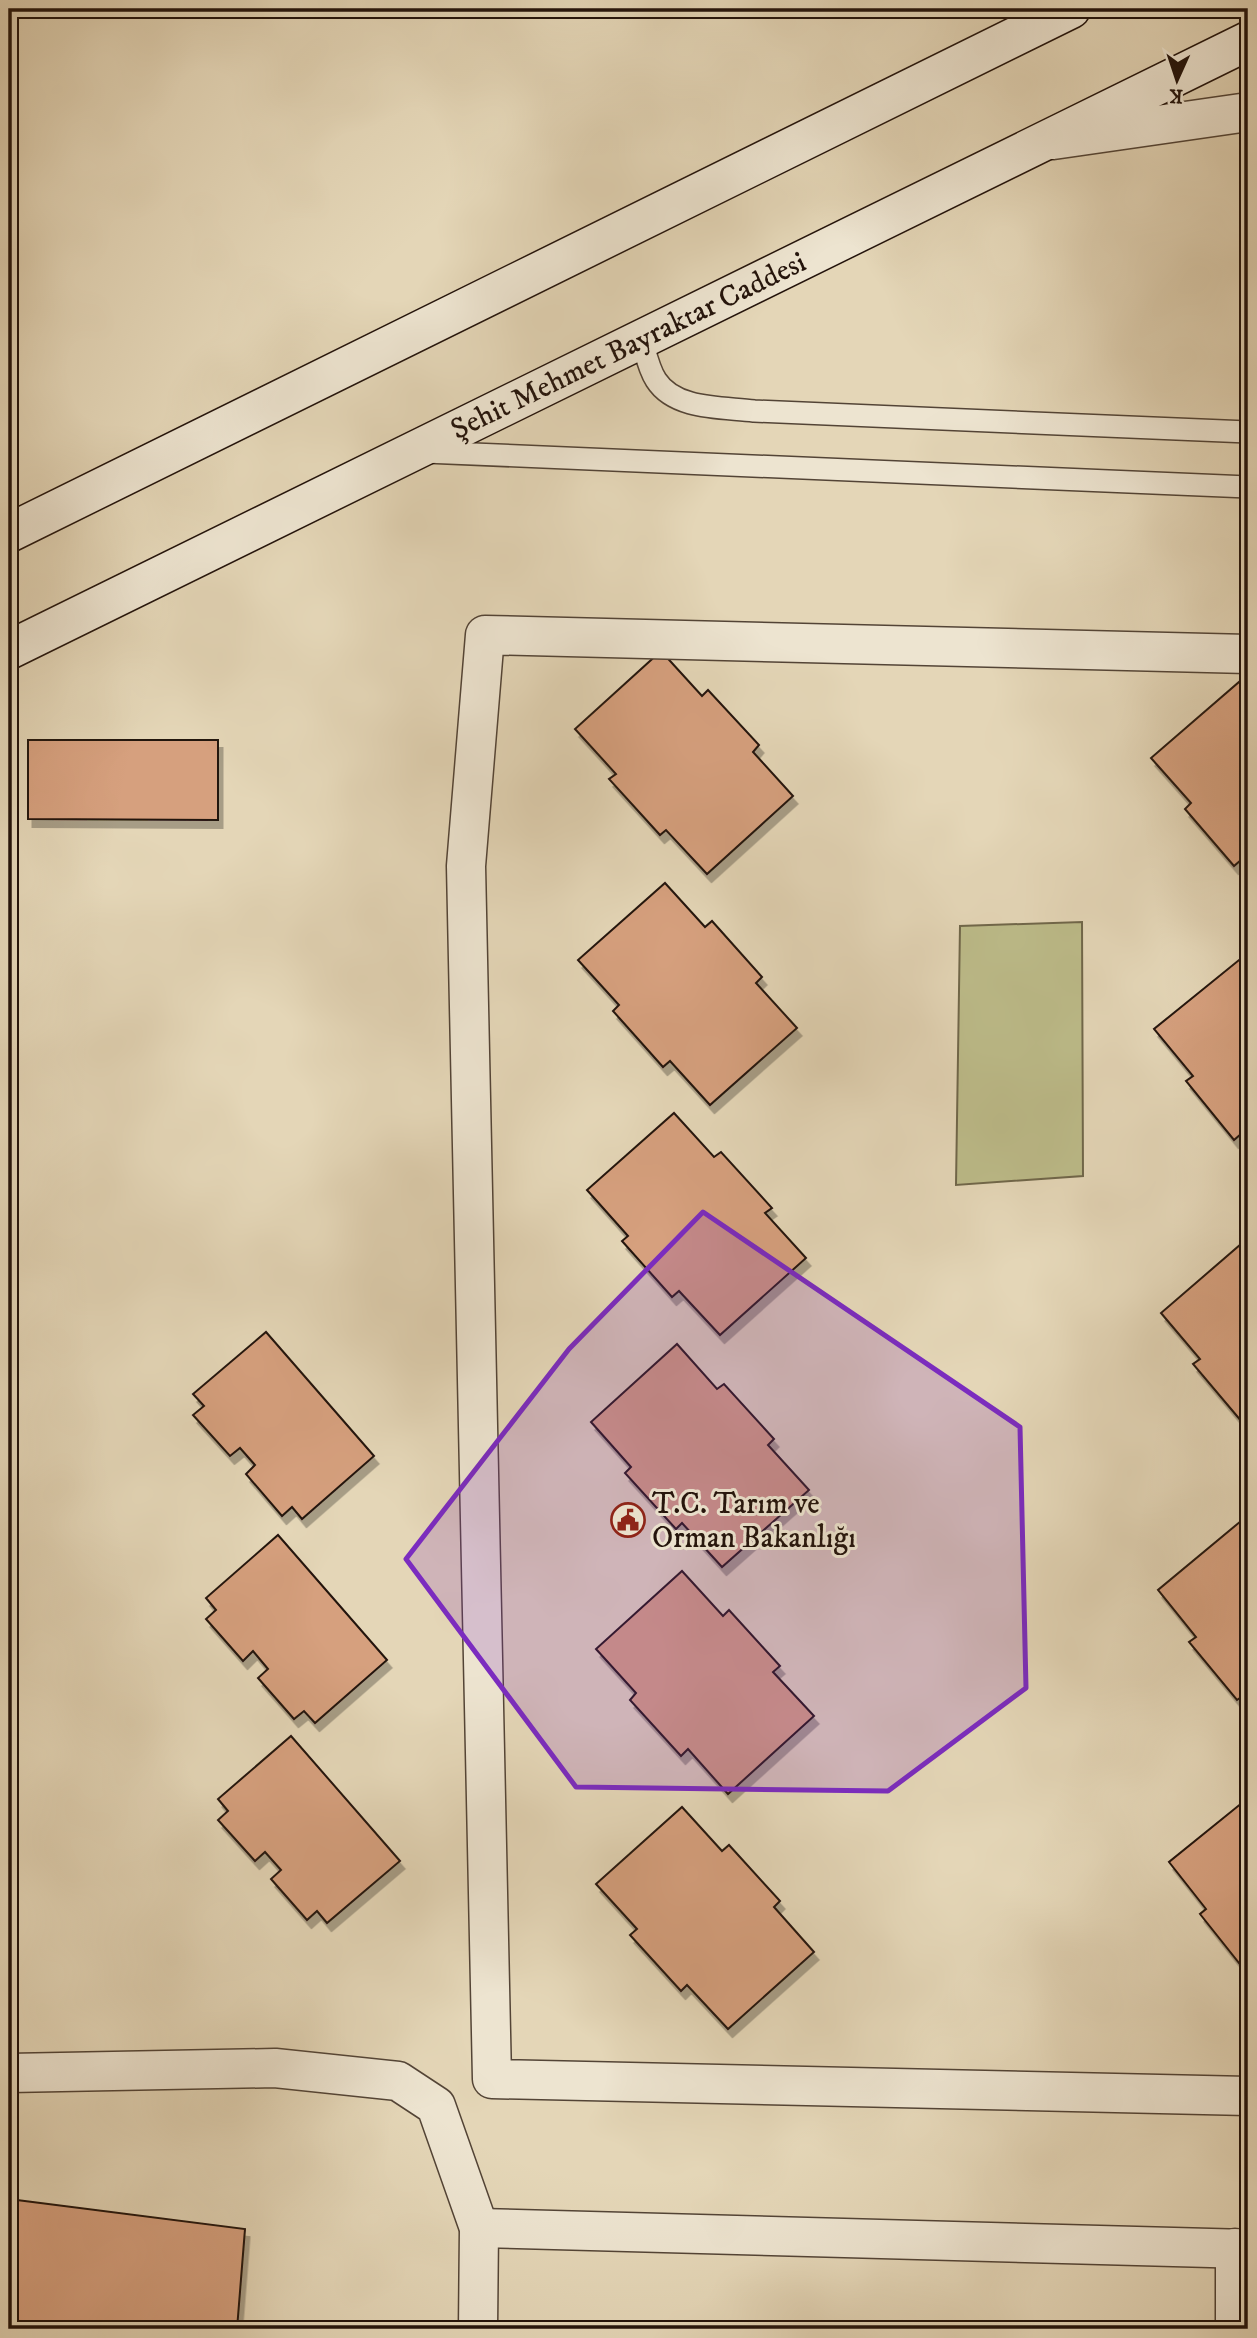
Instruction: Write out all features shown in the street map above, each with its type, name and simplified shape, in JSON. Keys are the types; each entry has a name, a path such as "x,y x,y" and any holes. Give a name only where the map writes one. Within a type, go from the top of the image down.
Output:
{"street":[{"path":"9,533 1071,9"},
{"name":"Şehit Mehmet Bayraktar Caddesi","path":"9,650 641,337 1248,41"},
{"path":"1041,142 1248,112"},
{"path":"1248,654 485,635 467,866 492,2079 1248,2096"},
{"path":"9,2073 275,2068 397,2081 436,2106 479,2228 478,2329"},
{"path":"479,2228 1242,2248 1235,2329"}],"lane":[{"path":"641,337 655,379 671,396 694,404 754,411 1248,432"},
{"path":"415,451 1248,487"}],"highlighted area":[{"path":"703,1212 1020,1427 1026,1688 888,1791 576,1787 406,1559 569,1349"}],"shaded area":[{"path":"1082,922 1083,1176 956,1185 960,926"}],"building":[{"path":"661,651 702,696 708,690 759,745 753,752 793,796 707,874 666,830 660,835 609,779 616,774 575,729"},
{"path":"1239,682 1248,692 1248,869 1241,860 1234,866 1185,809 1191,803 1151,758"},
{"path":"28,740 218,740 218,820 28,819"},
{"path":"665,883 705,927 712,921 762,977 756,983 797,1028 710,1105 670,1061 663,1067 613,1011 619,1005 578,960"},
{"path":"1244,956 1248,960 1248,1143 1241,1134 1234,1140 1186,1081 1193,1076 1154,1029"},
{"path":"674,1113 714,1157 721,1152 772,1208 765,1213 806,1258 720,1335 679,1291 672,1297 622,1241 628,1236 587,1190"},
{"path":"1248,1238 1248,1417 1242,1422 1193,1364 1200,1359 1161,1313"},
{"path":"266,1332 374,1456 302,1519 292,1507 282,1516 246,1474 255,1465 240,1448 230,1456 193,1415 204,1406 193,1394"},
{"path":"677,1344 717,1389 724,1384 774,1439 768,1445 809,1490 722,1567 682,1523 676,1529 625,1473 631,1467 591,1422"},
{"path":"1247,1516 1248,1699 1244,1695 1237,1700 1189,1642 1196,1637 1158,1590"},
{"path":"278,1535 387,1660 315,1723 304,1711 294,1719 258,1678 268,1669 253,1651 243,1661 206,1619 216,1610 206,1598"},
{"path":"682,1571 723,1616 729,1610 780,1666 773,1672 814,1716 728,1794 688,1749 681,1756 630,1700 636,1693 596,1649"},
{"path":"291,1736 400,1861 327,1923 317,1911 307,1920 271,1879 281,1870 265,1852 255,1861 218,1820 228,1811 218,1799"},
{"path":"1248,1798 1247,1973 1200,1914 1206,1909 1169,1862"},
{"path":"682,1807 722,1851 729,1845 780,1901 774,1907 814,1952 728,2029 687,1985 681,1991 630,1935 637,1929 596,1884"},
{"path":"9,2199 245,2229 237,2329 9,2329"}],"place":[{"name":"T.C. Tarım ve Orman Bakanlığı","path":"628,1520"}]}
